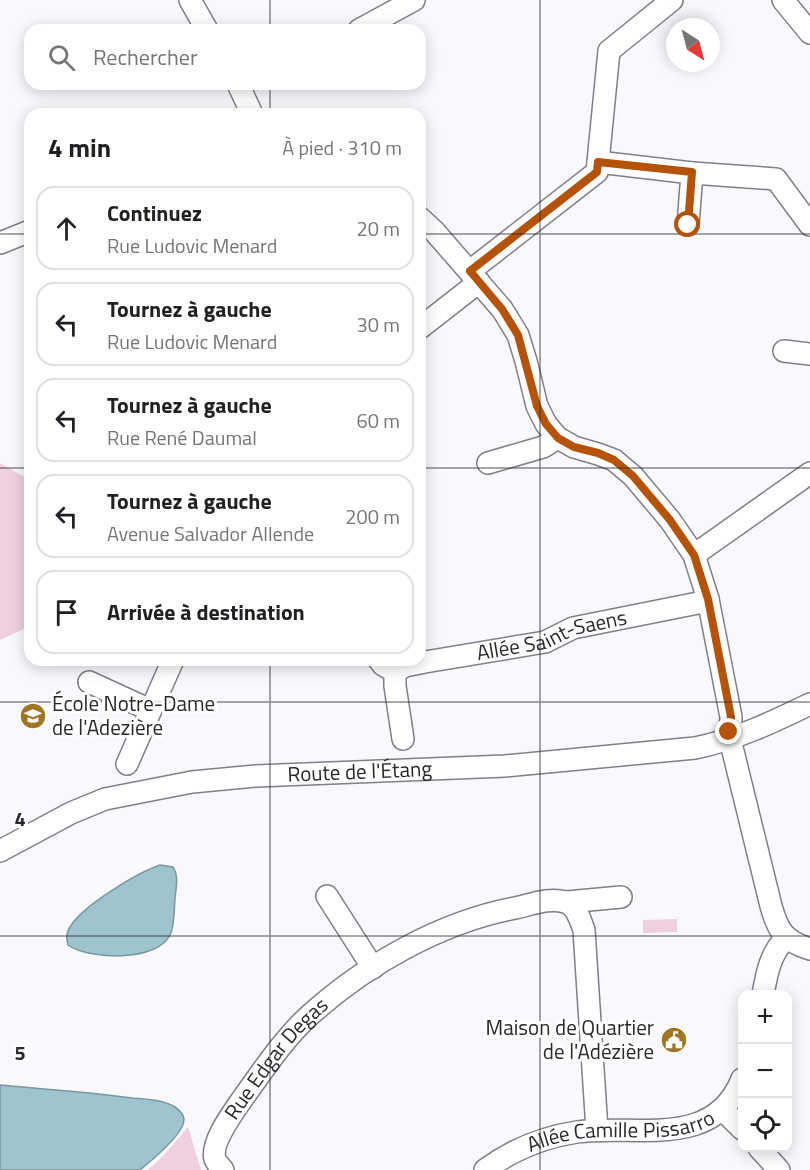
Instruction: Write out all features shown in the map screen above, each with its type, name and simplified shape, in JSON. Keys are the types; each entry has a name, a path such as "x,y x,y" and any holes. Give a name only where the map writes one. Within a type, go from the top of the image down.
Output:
{"street":[{"path":"190,0 204,24"},
{"path":"370,24 414,0"},
{"path":"426,322 474,277 597,172 609,51 672,0"},
{"path":"783,0 810,33"},
{"path":"243,90 250,108"},
{"path":"598,162 776,180 810,225"},
{"path":"688,225 692,172"},
{"path":"426,224 502,309 518,335 537,406 546,424 558,438 574,447 614,460 633,476 670,520 694,555 708,599 731,717 730,739 771,906 777,926 786,938 810,949"},
{"path":"0,243 24,233"},
{"path":"784,351 810,354"},
{"path":"488,463 543,447 558,438"},
{"path":"694,555 810,473"},
{"name":"Allée Saint-Saens","path":"426,662 545,642 573,627 698,603 708,599"},
{"path":"128,764 170,666"},
{"path":"387,666 395,686 404,739"},
{"name":"Allée Saint-Saens","path":"387,666 405,666"},
{"path":"89,682 150,710"},
{"name":"Route de l'Étang","path":"0,851 64,817 105,799 192,782 256,776 505,766 695,748 730,739 810,704"},
{"path":"327,896 374,968"},
{"name":"Rue Edgar Degas","path":"223,1170 215,1159 215,1147 228,1118 280,1046 310,1014 374,968 411,946 454,927 502,910 552,900 567,902 621,897"},
{"path":"567,902 578,912 584,930 597,1130"},
{"path":"764,990 772,957 786,938"},
{"name":"Allée Camille Pissarro","path":"485,1170 529,1145 566,1135 597,1130 689,1128 723,1110 738,1090"},
{"path":"723,1110 738,1125"},
{"path":"763,1152 779,1170"}],"shaded area":[{"path":"0,463 24,477 24,629 0,640"},
{"path":"677,919 677,932 643,933 643,920"},
{"path":"188,1127 201,1170 148,1170 162,1157"}],"water":[{"path":"160,865 173,867 177,878 173,927 163,944 152,950 122,956 91,954 68,945 69,929 86,910 138,875"},
{"path":"0,1085 160,1101 180,1112 184,1119 183,1125 167,1147 140,1170 0,1170"}],"place":[{"name":"École Notre-Dame de l'Adezière","path":"33,716"},
{"name":"Maison de Quartier de l'Adézière","path":"674,1040"}],"route":[{"path":"688,225 692,172 598,162 597,172 470,271 502,309 518,335 537,406 546,424 558,438 574,447 614,460 633,476 670,520 694,555 708,599 731,717 729,732"}]}
